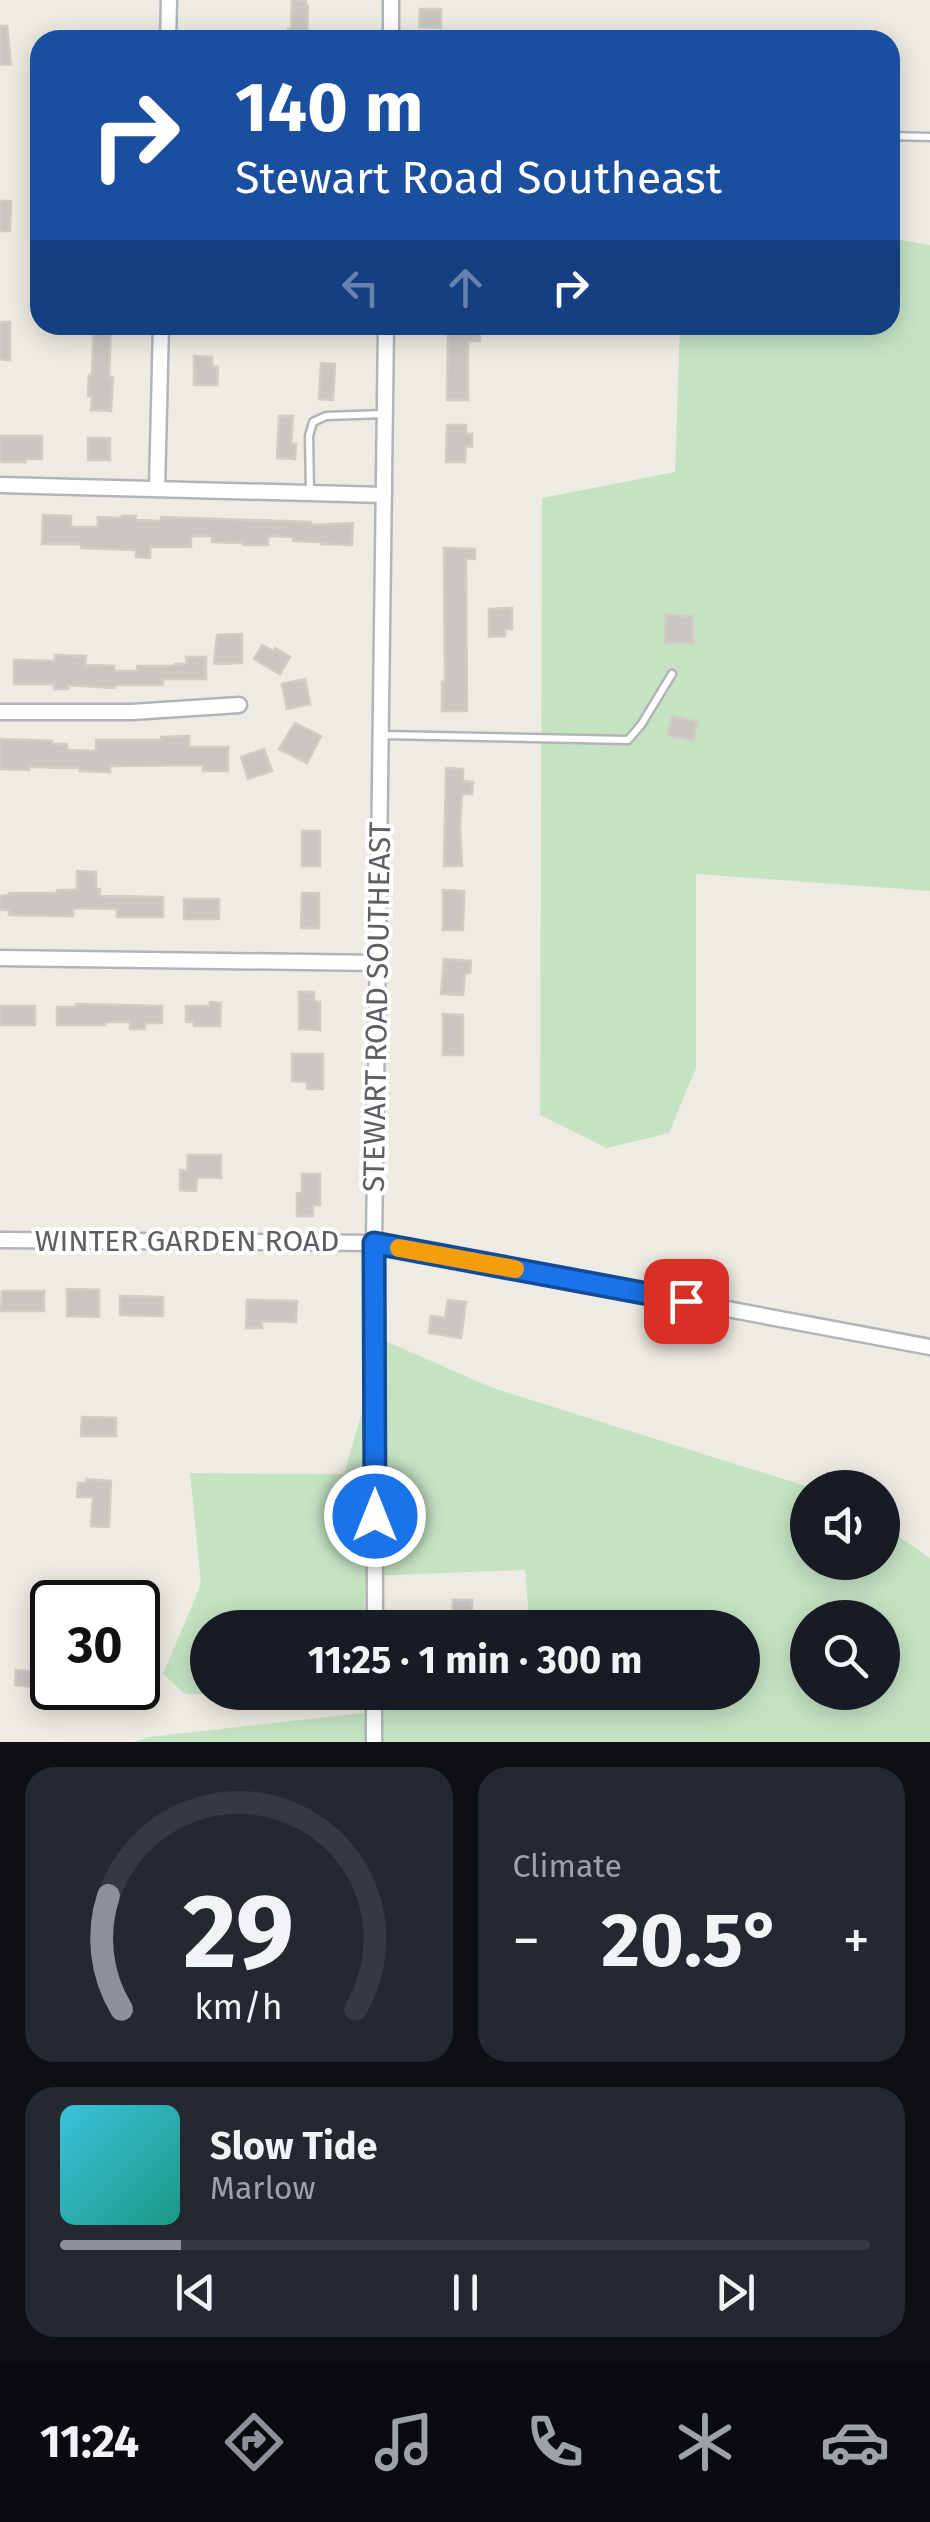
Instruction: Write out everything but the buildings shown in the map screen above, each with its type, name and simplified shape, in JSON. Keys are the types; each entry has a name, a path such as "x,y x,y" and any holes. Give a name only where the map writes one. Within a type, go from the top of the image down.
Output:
{"street":[{"path":"168,30 169,0"},
{"path":"391,30 392,0"},
{"path":"158,489 162,335"},
{"name":"STEWART ROAD SOUTHEAST","path":"375,1610 374,1243 386,335"},
{"path":"0,485 384,495"},
{"path":"0,712 118,712 239,704"},
{"path":"0,958 378,964"},
{"name":"WINTER GARDEN ROAD","path":"0,1240 374,1243"},
{"path":"374,1243 930,1347"},
{"path":"374,1710 374,1742"}],"lane":[{"path":"900,136 930,137"},
{"path":"310,493 309,436 313,422 326,416 385,414"},
{"path":"381,735 628,740 672,674"}],"green space":[{"path":"900,240 930,245 930,891 696,874 696,1068 669,1133 607,1148 540,1115 542,498 675,472 680,335 900,335"},
{"path":"383,1340 493,1388 790,1481 790,1580 900,1580 900,1538 930,1558 930,1742 135,1742 148,1737 390,1710 760,1710 760,1610 529,1610 525,1570 366,1576 364,1610 190,1610 201,1584 190,1473 344,1474"},
{"path":"190,1610 190,1694 163,1674"}],"slow traffic":[{"path":"399,1248 515,1269"}],"route":[{"path":"375,1516 374,1243 686,1301"}]}
